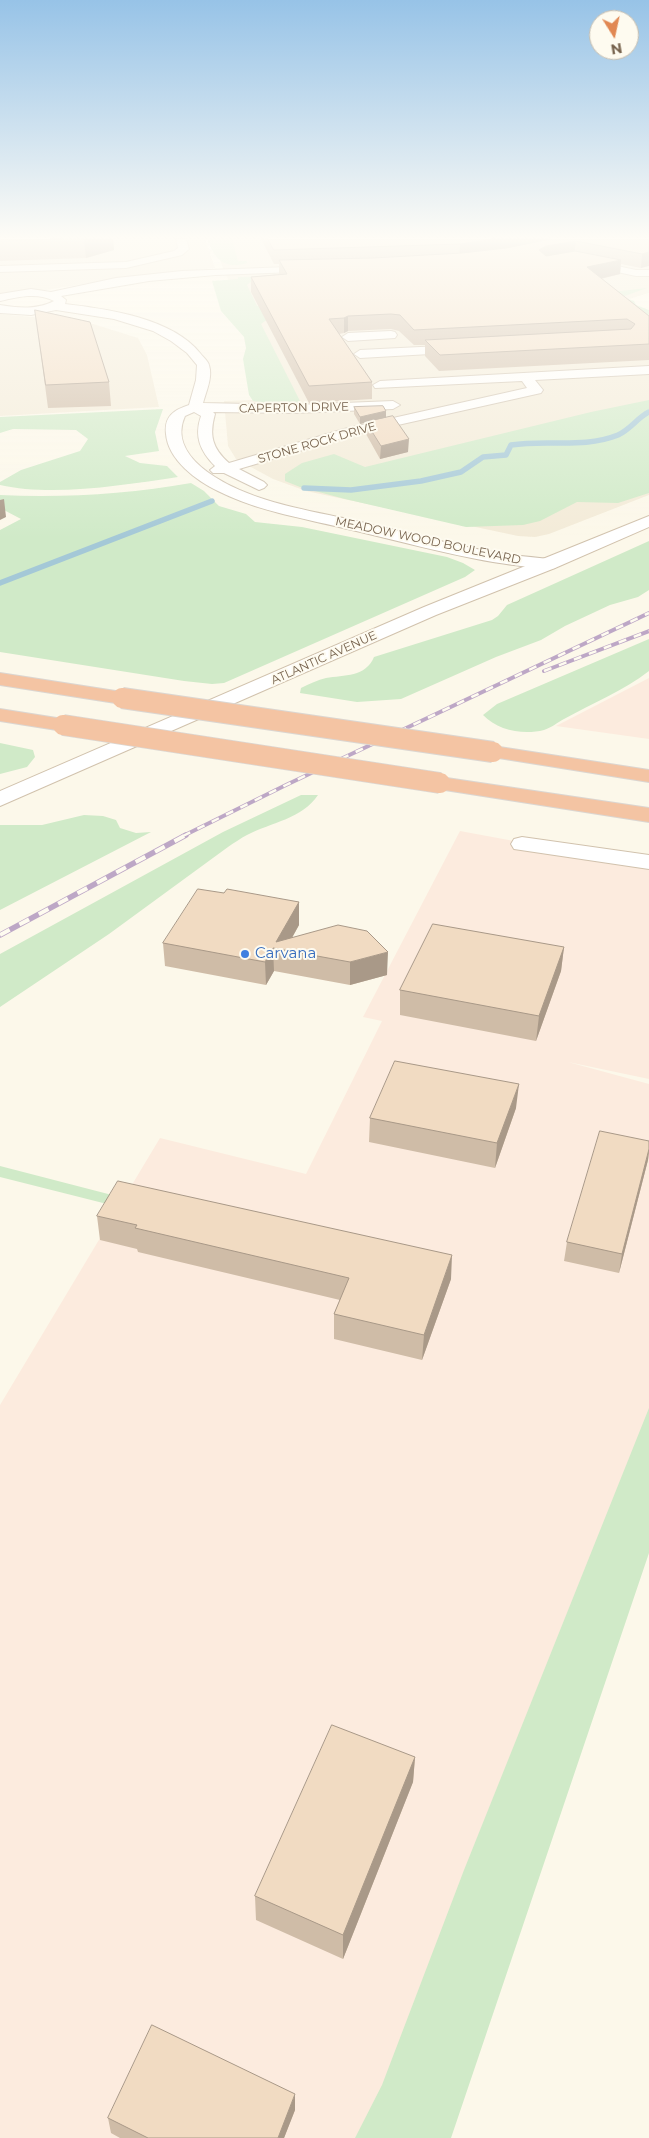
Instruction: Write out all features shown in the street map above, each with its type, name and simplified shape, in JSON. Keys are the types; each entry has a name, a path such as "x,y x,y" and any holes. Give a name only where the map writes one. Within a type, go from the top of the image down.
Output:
{"highway":[{"path":"0,679 649,776"},
{"path":"0,715 649,815"}],"street":[{"path":"175,339 187,346 203,365 203,380 195,407"},
{"path":"349,339 403,419"},
{"path":"360,354 473,348"},
{"path":"375,377 526,377 649,370"},
{"name":"STONE ROCK DRIVE","path":"199,473 228,468 272,456 349,432 536,390 526,377"},
{"name":"CAPERTON DRIVE","path":"195,407 312,409 393,405"},
{"name":"MEADOW WOOD BOULEVARD","path":"195,407 208,414 204,428 206,443 211,453 228,468 250,481 280,493 512,547 548,564 492,558 278,508 231,491 190,467 182,455 176,445 173,432 179,413 195,407"},
{"name":"ATLANTIC AVENUE","path":"0,799 430,612 649,521"},
{"path":"522,844 649,862"}],"shaded area":[{"path":"0,339 138,339 147,355 159,407 0,416"},
{"path":"253,339 649,339 649,495 549,534 535,537 518,536 306,491 273,479 236,459 228,446 224,401 278,399"},
{"path":"649,678 649,739 556,726"},
{"path":"460,831 649,866 649,1079 568,1062 649,1084 649,1412 428,2138 0,2138 0,1405 160,1138 306,1174 382,1021 363,1017"}],"green space":[{"path":"244,339 268,339 301,403 272,404 253,401 249,395 243,359 246,348"},
{"path":"649,400 649,493 618,503 577,502 540,521 523,525 466,527 345,499 285,481 285,474 302,463 334,454 365,467 591,412"},
{"path":"163,409 155,432 159,451 125,456 140,463 167,466 178,477 65,490 43,490 0,485 0,482 21,470 80,451 88,439 76,430 13,429 0,433 0,417"},
{"path":"191,483 204,491 219,506 246,514 255,522 302,527 447,557 475,570 465,577 224,683 212,684 184,681 0,652 0,530 21,519 0,508 0,495 96,494 144,490"},
{"path":"649,541 649,590 638,597 610,605 565,626 541,640 496,657 401,699 357,702 300,693 301,688 320,680 360,672 370,664 374,657 492,620 507,605"},
{"path":"649,639 649,671 618,691 547,729 520,732 496,725 483,715 497,704"},
{"path":"0,743 33,750 35,757 27,767 0,774"},
{"path":"301,795 318,795 304,810 235,842 109,934 0,1007 0,954 223,832"},
{"path":"84,815 103,816 116,820 120,828 136,833 151,832 0,910 0,825 42,825"},
{"path":"0,1166 112,1195 111,1205 0,1177"},
{"path":"649,1408 649,1553 451,2138 355,2138 382,2085 464,1870"}],"building":[{"path":"39,339 95,339 109,382 46,385"},
{"path":"284,339 342,339 372,382 309,386"},
{"path":"649,339 649,344 440,355 425,340"},
{"path":"383,406 386,411 360,417 354,407"},
{"path":"393,416 409,439 381,446 366,422"},
{"path":"198,889 224,893 227,889 299,902 276,942 338,925 367,931 388,952 350,962 273,948 265,962 163,943"},
{"path":"433,924 564,947 539,1016 400,990"},
{"path":"395,1061 519,1084 497,1143 370,1118"},
{"path":"600,1131 649,1141 649,1149 622,1254 567,1242"},
{"path":"118,1181 452,1255 424,1335 334,1314 349,1278 135,1228 137,1225 97,1216"},
{"path":"332,1725 415,1757 343,1935 255,1896"},
{"path":"152,2025 295,2094 278,2138 148,2138 108,2118"}],"waterway":[{"path":"304,488 351,490 421,481 461,472 483,457 506,455 511,445 524,443 578,443 605,439 623,433 649,412"},
{"path":"0,583 212,501"}],"railway":[{"path":"183,836 286,785 649,613"},
{"path":"544,671 649,631"},
{"path":"0,935 186,835"}],"place":[{"name":"Carvana","path":"245,954"}]}
